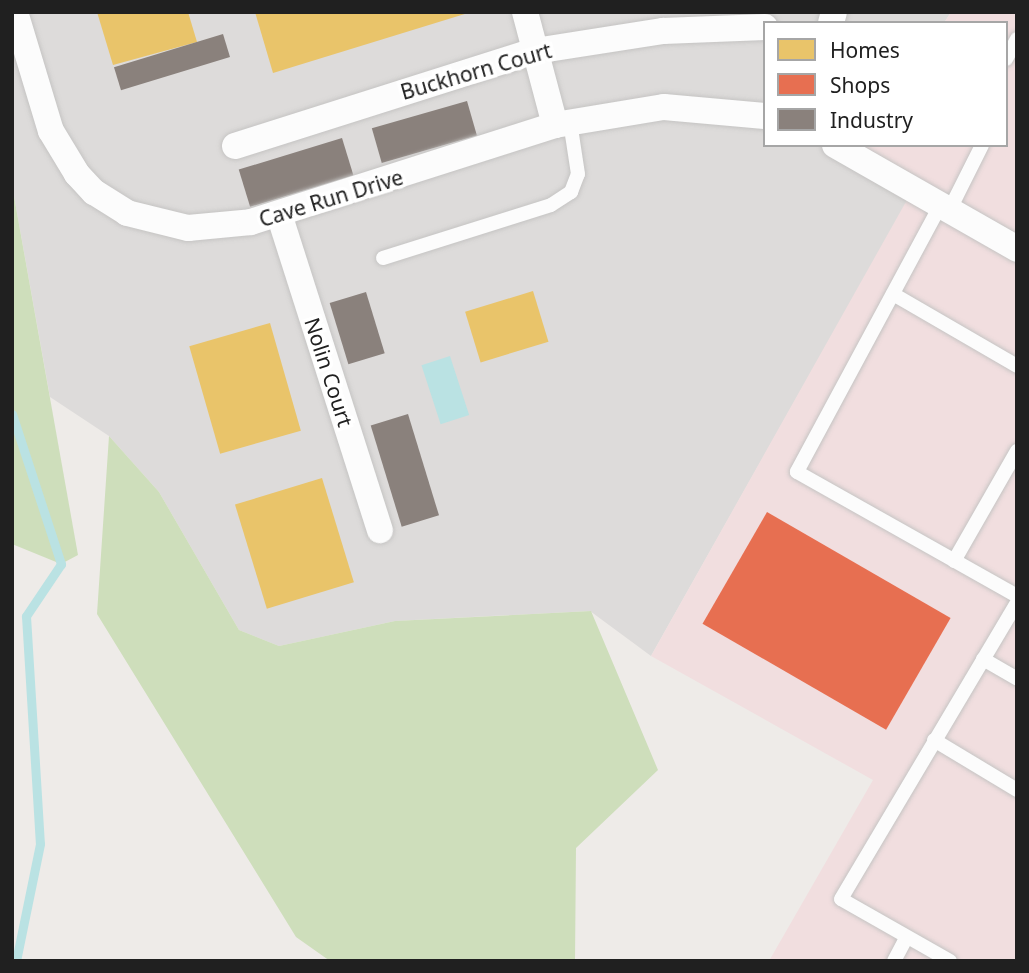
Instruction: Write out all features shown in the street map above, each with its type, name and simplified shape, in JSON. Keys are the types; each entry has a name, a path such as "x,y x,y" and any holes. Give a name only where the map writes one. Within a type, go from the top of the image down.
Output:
{"street":[{"name":"Cave Run Drive","path":"15,12 51,131 77,174 94,192 127,214 188,228 251,222 563,123 663,107 763,116"},
{"path":"525,12 535,51 563,123"},
{"name":"Buckhorn Court","path":"235,146 535,51 663,30 763,27"},
{"path":"838,147 1017,249"},
{"name":"Nolin Court","path":"279,214 380,530"}],"lane":[{"path":"1008,55 1017,39"},
{"path":"383,258 551,205 570,192 579,174 563,123"},
{"path":"950,961 841,899 1016,604 954,561 797,472 893,294 981,147"},
{"path":"893,294 1017,366"},
{"path":"954,561 1017,451"},
{"path":"983,659 1017,679"},
{"path":"934,740 1017,790"},
{"path":"894,961 907,937"}],"shaded area":[{"path":"12,12 951,12 945,21 763,21 763,147 866,147 858,160 913,191 651,656 590,611 395,621 279,646 239,630 159,492 109,436 50,397 12,185"},
{"path":"951,12 1017,12 1017,961 769,961 873,780 651,656 912,191 858,160 866,147 1008,147 1008,21 945,21"}],"green space":[{"path":"12,185 78,555 61,564 12,544"},
{"path":"109,436 159,492 239,630 279,646 395,621 591,611 658,770 576,848 575,961 330,961 296,937 97,614"}],"water":[{"path":"450,356 469,415 441,424 421,365"}],"building: Homes":[{"path":"97,12 188,12 197,42 113,65"},
{"path":"255,12 468,12 468,13 273,73"},
{"path":"533,291 548,342 481,362 465,312"},
{"path":"270,323 301,431 220,454 189,346"},
{"path":"322,478 354,582 267,609 235,505"}],"building: Shops":[{"path":"767,512 951,618 886,730 702,624"}],"building: Industry":[{"path":"223,34 230,57 121,90 114,67"},
{"path":"467,101 477,136 382,163 372,128"},
{"path":"342,138 353,175 250,207 239,170"},
{"path":"366,292 385,353 348,364 330,303"},
{"path":"408,414 439,515 402,527 371,425"}],"waterway":[{"path":"12,414 61,564 26,616 40,844 16,961"}]}
